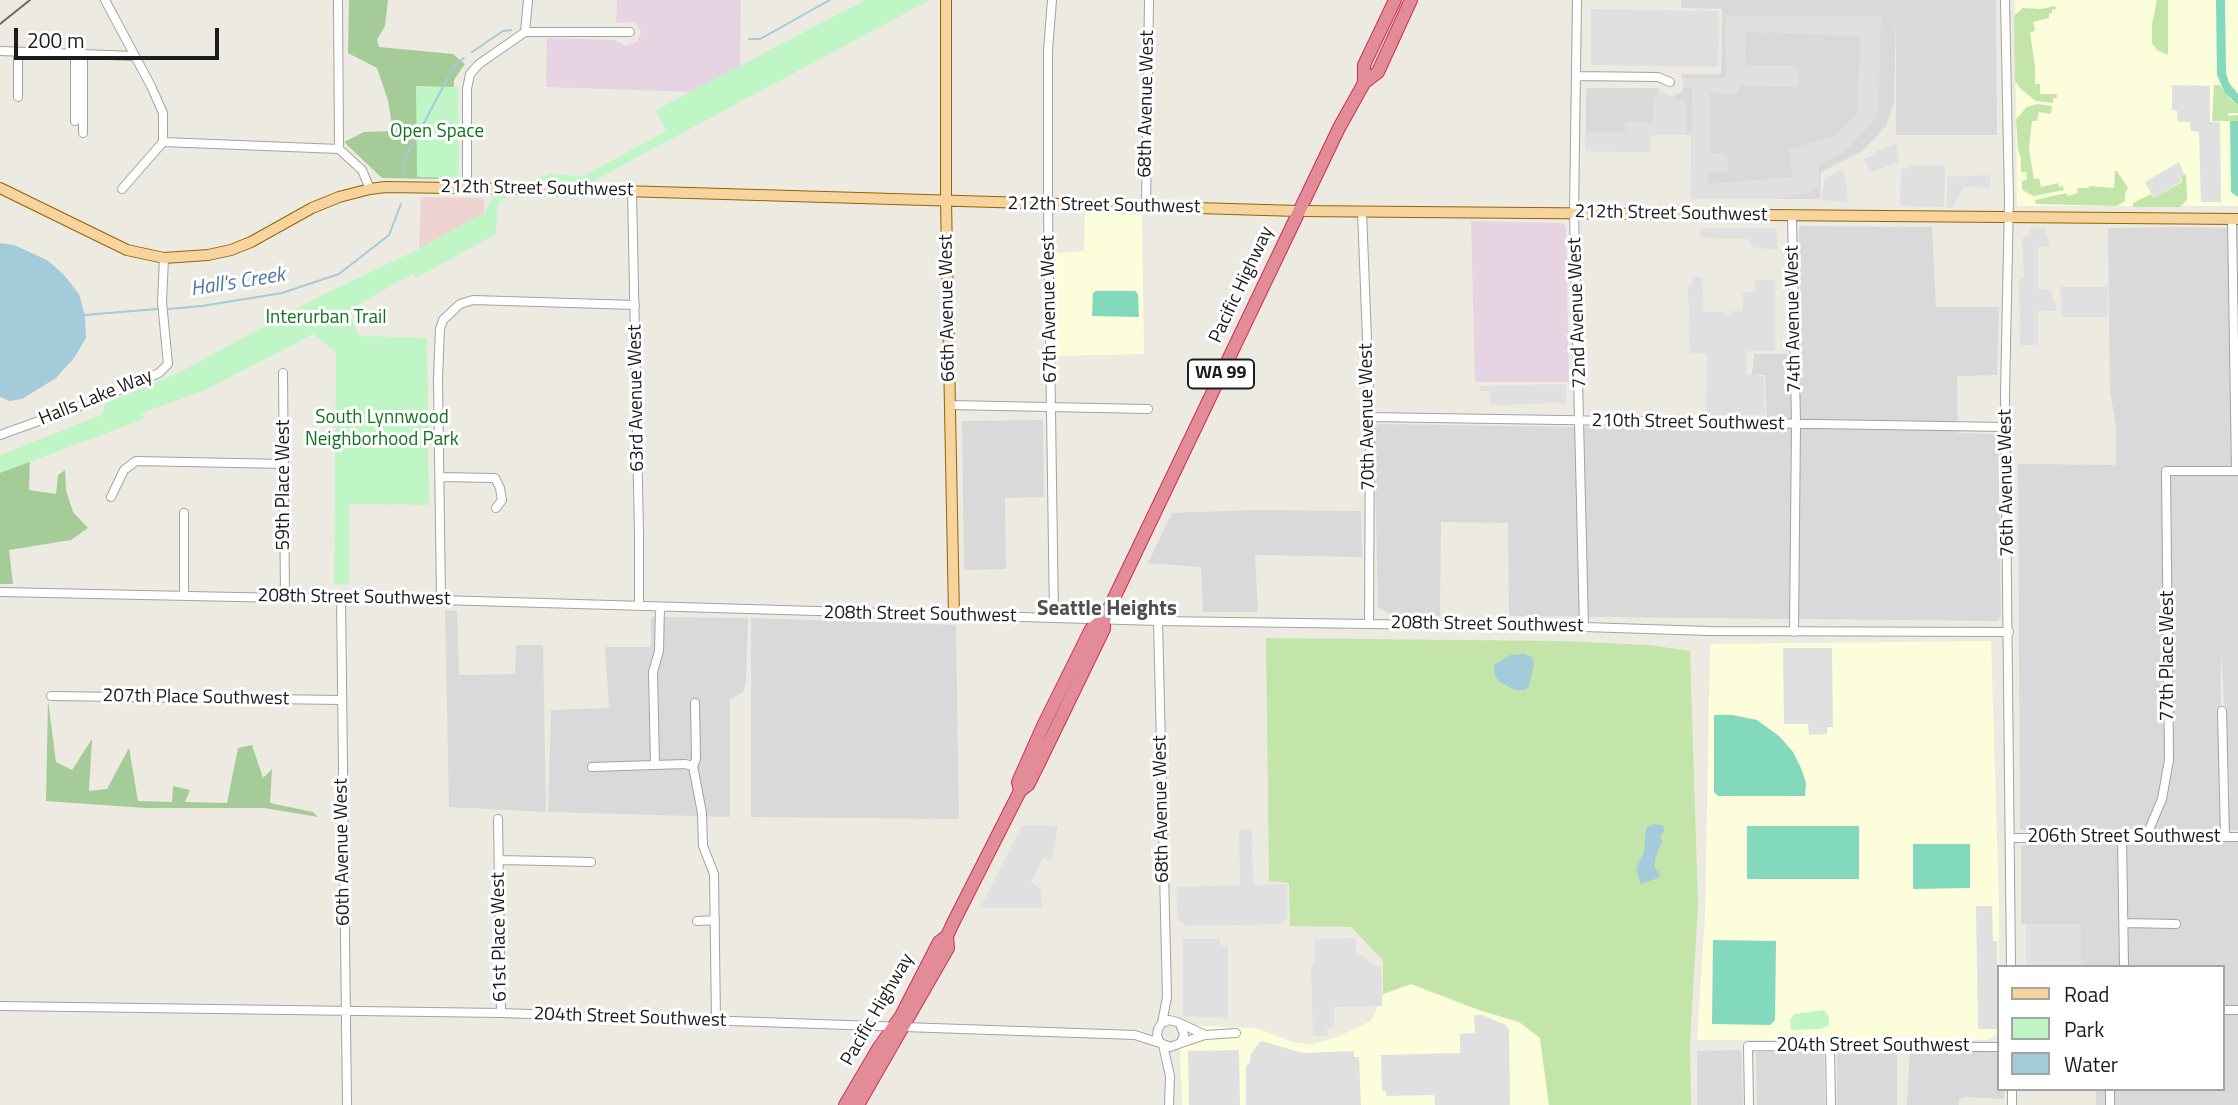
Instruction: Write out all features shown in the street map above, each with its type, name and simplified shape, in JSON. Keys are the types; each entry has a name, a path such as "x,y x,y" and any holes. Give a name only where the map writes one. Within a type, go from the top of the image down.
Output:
{"highway":[{"name":"Pacific Highway","path":"1364,83 1364,65 1395,0"},
{"name":"Pacific Highway","path":"858,1105 939,942 947,936 1021,790 1018,782 1034,760 1104,629 1104,619 1340,124 1364,83 1378,72 1408,4"},
{"name":"Pacific Highway","path":"1034,760 1041,730 1091,629 1104,619"},
{"name":"Pacific Highway","path":"845,1105 878,1049 898,1028"}],"main road":[{"name":"66th Avenue West","path":"946,0 946,202 954,615"},
{"name":"212th Street Southwest","path":"0,188 127,250 164,258 208,255 231,250 251,243 312,208 370,188 467,187 632,191 1298,211 2235,219"}],"street":[{"path":"105,0 163,113 163,142 121,189"},
{"path":"338,0 339,149"},
{"path":"525,32 528,0"},
{"name":"67th Avenue West","path":"1050,0 1048,205 1054,618"},
{"name":"68th Avenue West","path":"1146,207 1149,0"},
{"name":"72nd Avenue West","path":"1577,0 1574,212 1584,626"},
{"name":"76th Avenue West","path":"2005,0 2009,218 2006,427 2011,965"},
{"path":"467,187 467,89 470,74 479,64 525,32 630,32"},
{"path":"0,51 135,56"},
{"path":"18,52 18,97"},
{"path":"75,121 79,54"},
{"path":"79,54 83,133"},
{"path":"1577,76 1658,77 1670,82"},
{"path":"163,142 339,149 362,170 370,188"},
{"name":"63rd Avenue West","path":"632,191 639,606"},
{"name":"70th Avenue West","path":"1362,211 1370,417 1369,624"},
{"name":"74th Avenue West","path":"1792,216 1796,425 1794,632"},
{"path":"2235,219 2237,471"},
{"name":"Halls Lake Way","path":"0,435 86,404 159,373 167,364 162,302 164,258"},
{"path":"441,600 440,332 443,320 460,304 473,300 635,305"},
{"name":"59th Place West","path":"284,373 285,598"},
{"path":"950,405 1148,409"},
{"name":"210th Street Southwest","path":"1370,417 2006,427"},
{"path":"111,498 124,470 136,461 284,464"},
{"name":"77th Place West","path":"2146,837 2162,799 2169,760 2166,471 2237,471"},
{"path":"440,477 495,478 502,500 496,508"},
{"path":"184,513 184,594"},
{"name":"208th Street Southwest","path":"0,592 441,600 1158,621 1584,626 1794,632 2009,632"},
{"name":"60th Avenue West","path":"341,598 347,1105"},
{"path":"655,765 653,672 659,651 660,607"},
{"name":"68th Avenue West","path":"1158,621 1167,997 1161,1024"},
{"name":"207th Place Southwest","path":"51,696 341,700"},
{"path":"695,703 696,759 693,766 702,813 703,846 713,874 716,1021"},
{"path":"2222,711 2225,837"},
{"path":"592,766 693,766"},
{"name":"61st Place West","path":"498,818 501,1013"},
{"path":"2122,837 2124,965"},
{"name":"206th Street Southwest","path":"2010,838 2238,837"},
{"name":"61st Place West","path":"499,860 591,862"},
{"path":"697,921 715,920"},
{"path":"2124,923 2176,924"},
{"name":"68th Avenue West","path":"1167,997 1178,1023"},
{"name":"204th Street Southwest","path":"0,1006 501,1013 1135,1035 1161,1044"},
{"path":"1170,1076 1157,1036 1161,1024 1169,1020 1205,1035"},
{"path":"1169,1105 1170,1076 1184,1035 1178,1023"},
{"name":"204th Street Southwest","path":"1135,1035 1161,1024"},
{"path":"1161,1044 1170,1047 1205,1035 1236,1033"},
{"name":"204th Street Southwest","path":"1749,1105 1748,1046 1996,1047"},
{"path":"1830,1046 1831,1105"}],"shaded area":[{"path":"617,0 741,0 740,69 696,92 546,87 547,38 615,40 626,46 637,42 641,32 636,22 616,23"},
{"path":"1681,0 1996,0 1997,135 1896,135 1896,13 1894,103 1886,126 1861,152 1821,172 1820,199 1691,199 1691,135 1655,135 1651,138 1651,152 1586,151 1588,88 1657,88 1674,96 1684,87 1681,74 1721,74 1722,9 1681,8"},
{"path":"2015,0 2238,0 2238,206 2017,206"},
{"path":"1591,9 1719,11 1718,67 1591,65"},
{"path":"1726,15 1881,15 1877,111 1871,124 1842,154 1819,164 1819,187 1810,193 1774,199 1691,199 1692,88 1684,87 1683,78 1726,78","holes":["1746,32 1860,36 1858,109 1855,116 1834,136 1789,149 1792,177 1707,184 1708,173 1728,173 1727,153 1710,154 1710,93 1738,94 1739,85 1798,87 1798,68 1795,66 1745,65"]},
{"path":"2172,85 2210,86 2210,122 2220,122 2221,202 2201,202 2199,132 2191,131 2190,122 2178,122 2177,111 2172,110"},
{"path":"1657,88 1674,96 1674,100 1686,100 1687,135 1655,135 1651,138 1651,152 1586,151 1585,133 1625,133 1625,122 1653,123 1653,97 1657,96"},
{"path":"1896,144 1899,162 1871,172 1863,159 1877,154 1875,151"},
{"path":"2179,162 2184,174 2180,177 2182,181 2154,198 2145,182"},
{"path":"1907,165 1945,165 1944,207 1900,206 1901,169 1907,169"},
{"path":"1841,170 1845,174 1848,202 1821,200 1825,179"},
{"path":"1990,175 1990,188 1964,187 1953,207 1947,208 1947,177"},
{"path":"421,197 484,198 484,213 419,249"},
{"path":"1085,213 1142,215 1144,354 1054,356 1056,253 1084,251"},
{"path":"1471,221 1562,223 1566,227 1569,382 1475,382"},
{"path":"1799,226 1932,227 1936,307 1999,307 1997,375 1957,376 1958,433 1998,434 2001,617 1997,621 1509,616 1508,523 1441,522 1440,616 1389,614 1378,607 1374,428 1378,424 1767,430 1765,375 1752,375 1754,354 1801,354"},
{"path":"2031,227 2045,228 2050,247 2038,247 2038,289 2051,289 2057,311 2038,311 2038,345 2020,345 2019,279 2024,278 2022,239 2030,234"},
{"path":"1701,228 1776,228 1778,250 1751,247 1749,239 1700,238"},
{"path":"2108,228 2238,228 2238,830 2028,833 2020,828 2018,464 2116,465 2116,426 2110,391","holes":["2221,652 2230,795 2220,795"]},
{"path":"1695,277 1702,277 1703,312 1725,312 1725,315 1731,315 1731,311 1742,311 1743,292 1755,292 1755,280 1775,280 1775,351 1747,351 1746,374 1764,376 1765,415 1706,415 1707,354 1690,353 1688,288"},
{"path":"2060,287 2108,287 2108,317 2062,317"},
{"path":"1566,384 1566,403 1491,405 1490,391 1480,391 1480,386"},
{"path":"1043,420 1044,497 1005,498 1006,569 964,570 962,421"},
{"path":"1253,510 1361,511 1362,557 1255,555 1258,612 1203,612 1201,567 1148,563 1172,513"},
{"path":"445,610 457,611 459,675 515,674 516,645 543,645 546,812 449,807"},
{"path":"651,617 748,618 746,682 743,692 730,699 730,817 548,812 551,710 609,708 605,647 651,647"},
{"path":"751,618 956,625 959,819 751,817"},
{"path":"1991,641 1999,903 1996,1036 1986,1040 1697,1040 1705,915 1710,644"},
{"path":"1783,648 1832,648 1833,727 1827,727 1827,734 1809,735 1808,724 1784,724"},
{"path":"1022,825 1058,826 1052,862 1043,858 1031,882 1041,889 1042,908 980,908"},
{"path":"1239,829 1252,829 1253,885 1287,884 1287,920 1284,920 1284,924 1184,926 1184,922 1178,922 1177,887 1240,885"},
{"path":"2238,842 2238,1105 2096,1105 2096,1091 2224,1091 2224,965 2081,965 2080,924 2021,924 2021,846 2033,843"},
{"path":"1976,906 1992,906 1993,941 1997,941 1996,1029 1978,1029"},
{"path":"2026,924 2081,924 2081,965 2026,965"},
{"path":"1356,938 1356,955 1363,955 1374,966 1381,966 1382,1006 1334,1007 1334,1027 1327,1027 1328,1036 1313,1036 1311,965 1315,965 1315,939"},
{"path":"1183,939 1220,939 1220,945 1228,945 1228,1018 1183,1016"},
{"path":"1411,984 1519,1022 1540,1038 1549,1105 1182,1105 1179,1025 1256,1028 1293,1042 1311,1045 1342,1035 1371,1021 1383,994"},
{"path":"1474,1015 1482,1015 1506,1025 1509,1030 1510,1105 1435,1105 1434,1095 1386,1096 1386,1091 1382,1091 1381,1055 1460,1053 1460,1034 1475,1033"},
{"path":"1261,1041 1303,1053 1354,1051 1354,1057 1359,1057 1361,1105 1246,1105 1246,1066"},
{"path":"1910,1047 1996,1052 1996,1091 2004,1091 2004,1099 1964,1097 1959,1100 1959,1105 1907,1105"},
{"path":"1239,1050 1240,1105 1189,1105 1188,1051"},
{"path":"1741,1050 1743,1105 1697,1105 1697,1051"},
{"path":"1824,1051 1825,1105 1757,1105 1756,1052"},
{"path":"1837,1053 1897,1053 1897,1105 1837,1105"}],"green space":[{"path":"349,0 388,0 385,26 377,40 379,47 453,54 465,64 454,80 453,121 438,179 382,178 344,142 364,132 393,131 388,100 377,68 348,53"},
{"path":"865,0 930,0 591,182 530,180 551,174 584,176 666,131 656,110"},
{"path":"2157,0 2168,0 2168,55 2157,50 2152,43 2152,24"},
{"path":"2216,0 2225,0 2226,73 2229,83 2238,94 2238,105 2225,93 2217,75"},
{"path":"2055,6 2056,9 2052,10 2049,18 2033,22 2035,31 2030,32 2035,84 2040,84 2040,94 2057,94 2053,103 2036,101 2015,81 2014,16 2023,8 2041,9"},
{"path":"2214,85 2220,85 2238,105 2238,113 2228,113 2229,116 2238,115 2238,123 2212,121"},
{"name":"Open Space","path":"416,86 458,87 459,178 417,177"},
{"path":"2037,104 2052,106 2051,114 2039,112 2037,121 2032,121 2029,149 2034,179 2039,178 2041,187 2058,183 2064,190 2034,196 2022,190 2022,181 2027,180 2026,172 2021,172 2016,119 2027,107"},
{"path":"2230,121 2238,121 2238,197 2231,192"},
{"path":"2115,171 2128,188 2125,201 2117,206 2036,204 2035,200 2078,193 2077,188 2114,188"},
{"path":"2186,174 2187,200 2180,207 2133,207 2133,203 2151,194 2154,198 2182,182 2181,176"},
{"path":"501,192 589,195 589,198 507,196 498,203 496,234 416,278 413,273 348,311 359,336 427,338 429,505 349,504 349,585 334,584 336,353 314,334 201,392 142,413 144,419 0,473 0,455 101,415 106,403 178,373 322,295 419,249 484,213 491,201"},
{"path":"1135,291 1138,294 1139,317 1092,316 1093,293"},
{"path":"30,458 29,490 56,494 58,475 65,470 66,490 73,512 88,528 71,540 9,550 13,584 0,584 0,468"},
{"path":"1266,638 1560,641 1649,645 1690,651 1698,905 1690,1042 1691,1105 1549,1105 1540,1038 1519,1022 1411,984 1383,994 1383,960 1351,927 1290,926 1289,883 1269,881"},
{"path":"48,700 56,762 72,770 92,739 89,791 107,789 129,748 138,801 172,802 173,786 190,790 185,802 227,803 238,748 252,745 263,778 272,769 270,803 313,812 318,817 264,808 145,808 46,801"},
{"path":"1714,715 1757,720 1779,736 1793,752 1801,768 1806,783 1805,796 1718,796 1714,792"},
{"path":"1747,826 1859,826 1859,879 1747,879"},
{"path":"1913,844 1970,844 1970,888 1913,889"},
{"path":"1713,940 1776,941 1775,1020 1770,1025 1712,1024"},
{"path":"1824,1010 1829,1017 1829,1026 1791,1030 1790,1019 1795,1014"}],"water":[{"path":"0,243 14,245 47,260 79,294 85,316 86,338 74,358 56,378 22,399 10,401 0,397"},
{"path":"1524,654 1532,657 1534,663 1529,686 1525,690 1515,690 1498,681 1494,665 1510,655"},
{"path":"1653,824 1662,825 1665,830 1660,836 1662,841 1655,859 1655,868 1661,877 1641,884 1636,869 1644,852 1646,828"}],"waterway":[{"name":"Hall's Creek","path":"749,39 760,39 830,0"},
{"name":"Hall's Creek","path":"472,52 503,31 511,30"},
{"name":"Hall's Creek","path":"403,175 404,161 454,66 464,58"},
{"name":"Hall's Creek","path":"169,309 282,293 339,274 389,235 401,204"},
{"name":"Hall's Creek","path":"84,315 157,309"}],"tram line":[{"path":"0,24 30,0"}],"district":[{"name":"Seattle Heights","path":"1107,610"}],"park label":[{"name":"Interurban Trail","path":"326,318"},
{"name":"South Lynnwood Neighborhood Park","path":"382,429"}]}
